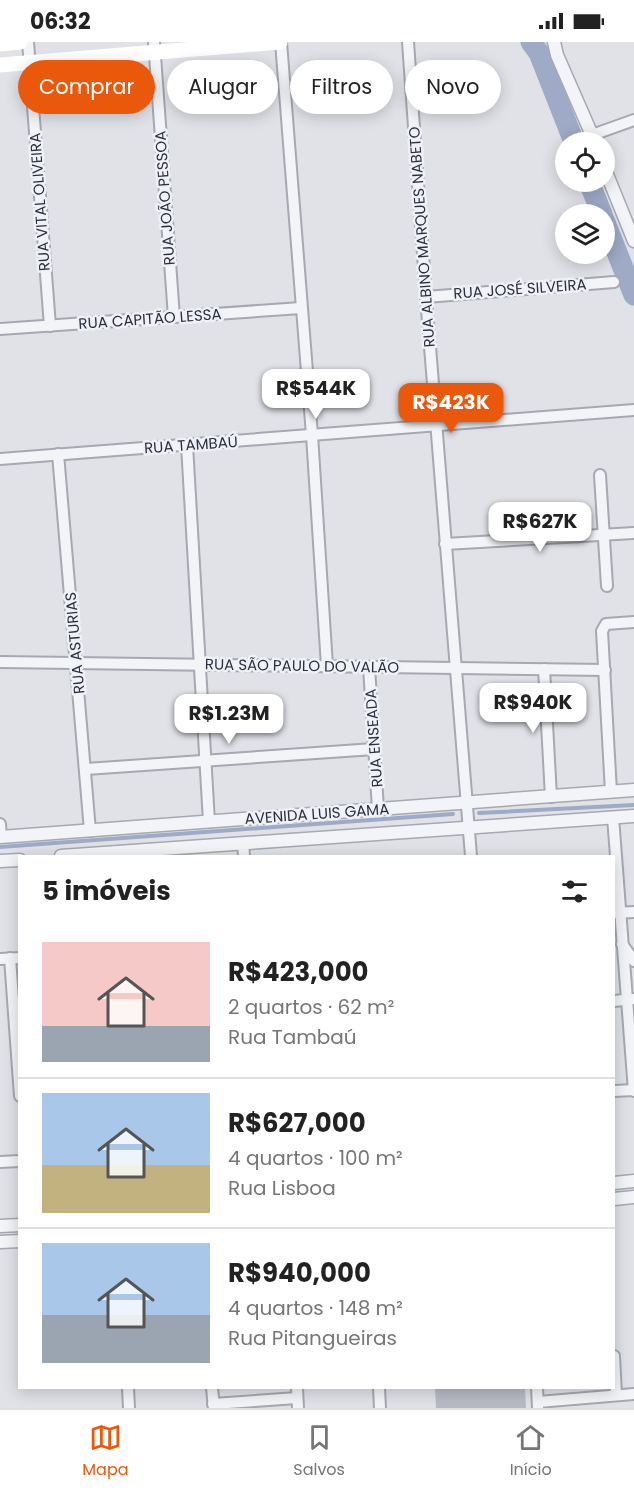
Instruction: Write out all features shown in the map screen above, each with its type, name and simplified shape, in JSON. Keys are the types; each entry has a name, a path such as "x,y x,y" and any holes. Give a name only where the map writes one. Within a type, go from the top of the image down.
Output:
{"main road":[{"path":"0,44 20,42"},
{"path":"46,60 155,47 281,42"},
{"path":"0,64 18,63"}],"street":[{"name":"RUA VITAL OLIVEIRA","path":"28,42 29,60"},
{"path":"281,42 312,435 327,666"},
{"name":"RUA ALBINO MARQUES NABETO","path":"408,42 445,544 471,855"},
{"path":"554,42 557,55 590,132"},
{"name":"RUA JOÃO PESSOA","path":"155,47 174,317"},
{"name":"RUA VITAL OLIVEIRA","path":"33,114 50,326"},
{"path":"608,132 634,120"},
{"path":"614,192 634,241"},
{"name":"RUA JOSÉ SILVEIRA","path":"426,297 614,282"},
{"name":"RUA CAPITÃO LESSA","path":"0,329 301,308"},
{"name":"RUA TAMBAÚ","path":"0,459 634,410"},
{"path":"187,446 210,822"},
{"name":"RUA ASTURIAS","path":"58,454 90,831"},
{"path":"600,475 607,586"},
{"path":"445,544 634,533"},
{"path":"611,792 602,631 604,626 609,624 634,622"},
{"name":"RUA SÃO PAULO DO VALÃO","path":"0,662 605,670"},
{"name":"RUA ENSEADA","path":"369,667 378,809"},
{"path":"544,669 551,797"},
{"path":"86,769 374,749"},
{"name":"AVENIDA LUIS GAMA","path":"0,837 634,790"},
{"name":"AVENIDA LUIS GAMA","path":"93,855 158,853 243,843 634,816"},
{"path":"613,817 614,855"},
{"path":"0,824 0,837"},
{"path":"243,843 244,855"},
{"path":"0,861 18,860"},
{"path":"615,881 616,913 630,1000 634,1090 615,1091"},
{"path":"616,913 634,912"},
{"path":"621,943 634,961"},
{"path":"10,958 18,1068"},
{"path":"615,1001 630,1000"},
{"path":"0,1162 18,1161"},
{"path":"615,1183 634,1181"},
{"path":"615,1199 634,1197"},
{"path":"0,1226 18,1225"},
{"path":"0,1242 18,1241"},
{"path":"615,1376 616,1395"},
{"path":"128,1389 129,1408"},
{"path":"212,1389 214,1406 297,1398"},
{"path":"379,1389 380,1408"},
{"path":"537,1389 538,1405 634,1394"}],"building":[{"path":"435,1389 525,1389 526,1408 436,1408"}],"waterway":[{"path":"531,42 539,53 570,132"},
{"path":"593,192 598,204"},
{"path":"615,248 634,295"},
{"path":"479,813 634,805"},
{"path":"0,847 453,814"}]}
